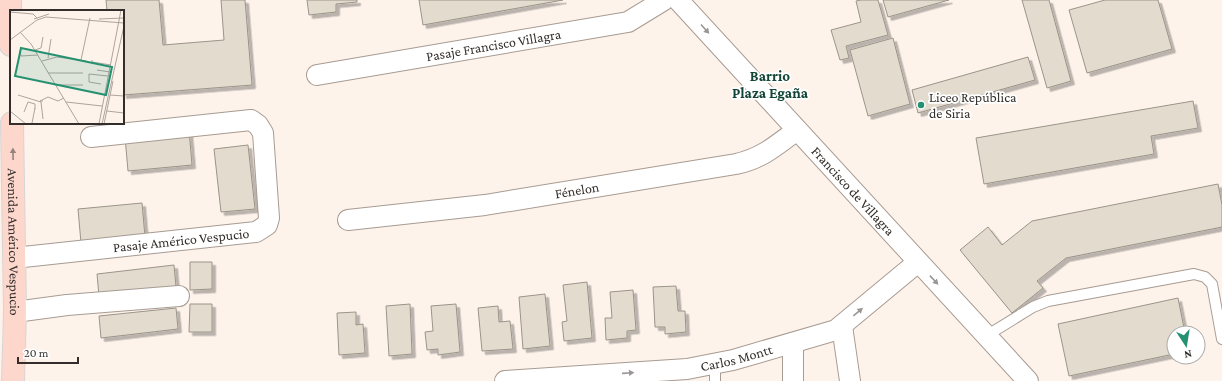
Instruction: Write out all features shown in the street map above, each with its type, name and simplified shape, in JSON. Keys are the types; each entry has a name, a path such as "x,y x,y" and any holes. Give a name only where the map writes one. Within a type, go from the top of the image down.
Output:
{"main road":[{"path":"10,0 10,10"},
{"name":"Avenida Américo Vespucio","path":"12,124 15,312 13,371"},
{"path":"0,344 13,371"}],"street":[{"name":"Pasaje Francisco Villagra","path":"317,75 628,22 664,0"},
{"name":"Francisco de Villagra","path":"678,0 1028,381"},
{"name":"Pasaje Américo Vespucio","path":"14,258 256,232 267,225 269,218 263,133 258,125 251,120 91,137"},
{"name":"Fénelon","path":"348,220 485,205 736,164 768,153 797,130"},
{"name":"Carlos Montt","path":"505,381 687,369 715,372 793,343 836,330 918,262"},
{"path":"15,312 67,305 179,296"},
{"path":"842,326 850,381"},
{"path":"793,343 793,381"}],"lane":[{"path":"986,336 1032,306 1194,274 1205,277 1212,284 1222,339"}],"building":[{"path":"106,0 159,0 163,45 224,40 221,0 245,0 252,85 124,95 124,10 107,10"},
{"path":"307,0 357,0 357,2 336,4 336,12 309,15"},
{"path":"419,0 563,0 423,25"},
{"path":"878,0 888,35 846,46 849,58 840,60 831,30 861,22 856,1"},
{"path":"883,0 949,0 888,17"},
{"path":"1022,0 1049,0 1071,81 1047,88"},
{"path":"1105,0 1158,0 1172,49 1087,73 1069,10"},
{"path":"893,38 910,104 868,116 850,50"},
{"path":"1028,57 1035,80 918,113 912,90"},
{"path":"1193,101 1198,128 1151,136 1154,154 984,184 976,138"},
{"path":"189,130 192,165 128,171 125,137"},
{"path":"248,145 255,209 221,212 214,149"},
{"path":"1218,184 1222,205 1222,227 1066,258 1037,281 1043,288 1012,313 960,250 988,227 1002,245 1032,221"},
{"path":"142,203 145,237 81,243 78,209"},
{"path":"190,262 212,262 212,289 190,290"},
{"path":"174,265 176,287 99,296 97,274"},
{"path":"587,282 592,338 564,341 562,322 567,321 563,285"},
{"path":"676,286 678,311 685,311 686,332 665,334 665,327 655,327 653,287"},
{"path":"633,290 636,330 627,331 627,338 606,340 605,318 612,318 610,292"},
{"path":"545,294 550,346 523,349 519,297"},
{"path":"1178,298 1183,325 1166,325 1166,356 1069,376 1058,324"},
{"path":"190,304 212,304 212,332 189,332"},
{"path":"410,304 412,354 389,356 386,306"},
{"path":"456,304 460,352 438,355 438,349 427,350 425,332 433,331 431,306"},
{"path":"498,306 499,322 510,321 513,349 482,351 478,308"},
{"path":"176,308 178,329 101,338 99,316"},
{"path":"356,312 356,325 363,324 365,353 339,355 337,313"}],"place":[{"name":"Liceo República de Siria","path":"921,105"}],"district":[{"name":"Barrio Plaza Egaña","path":"770,84"}]}
